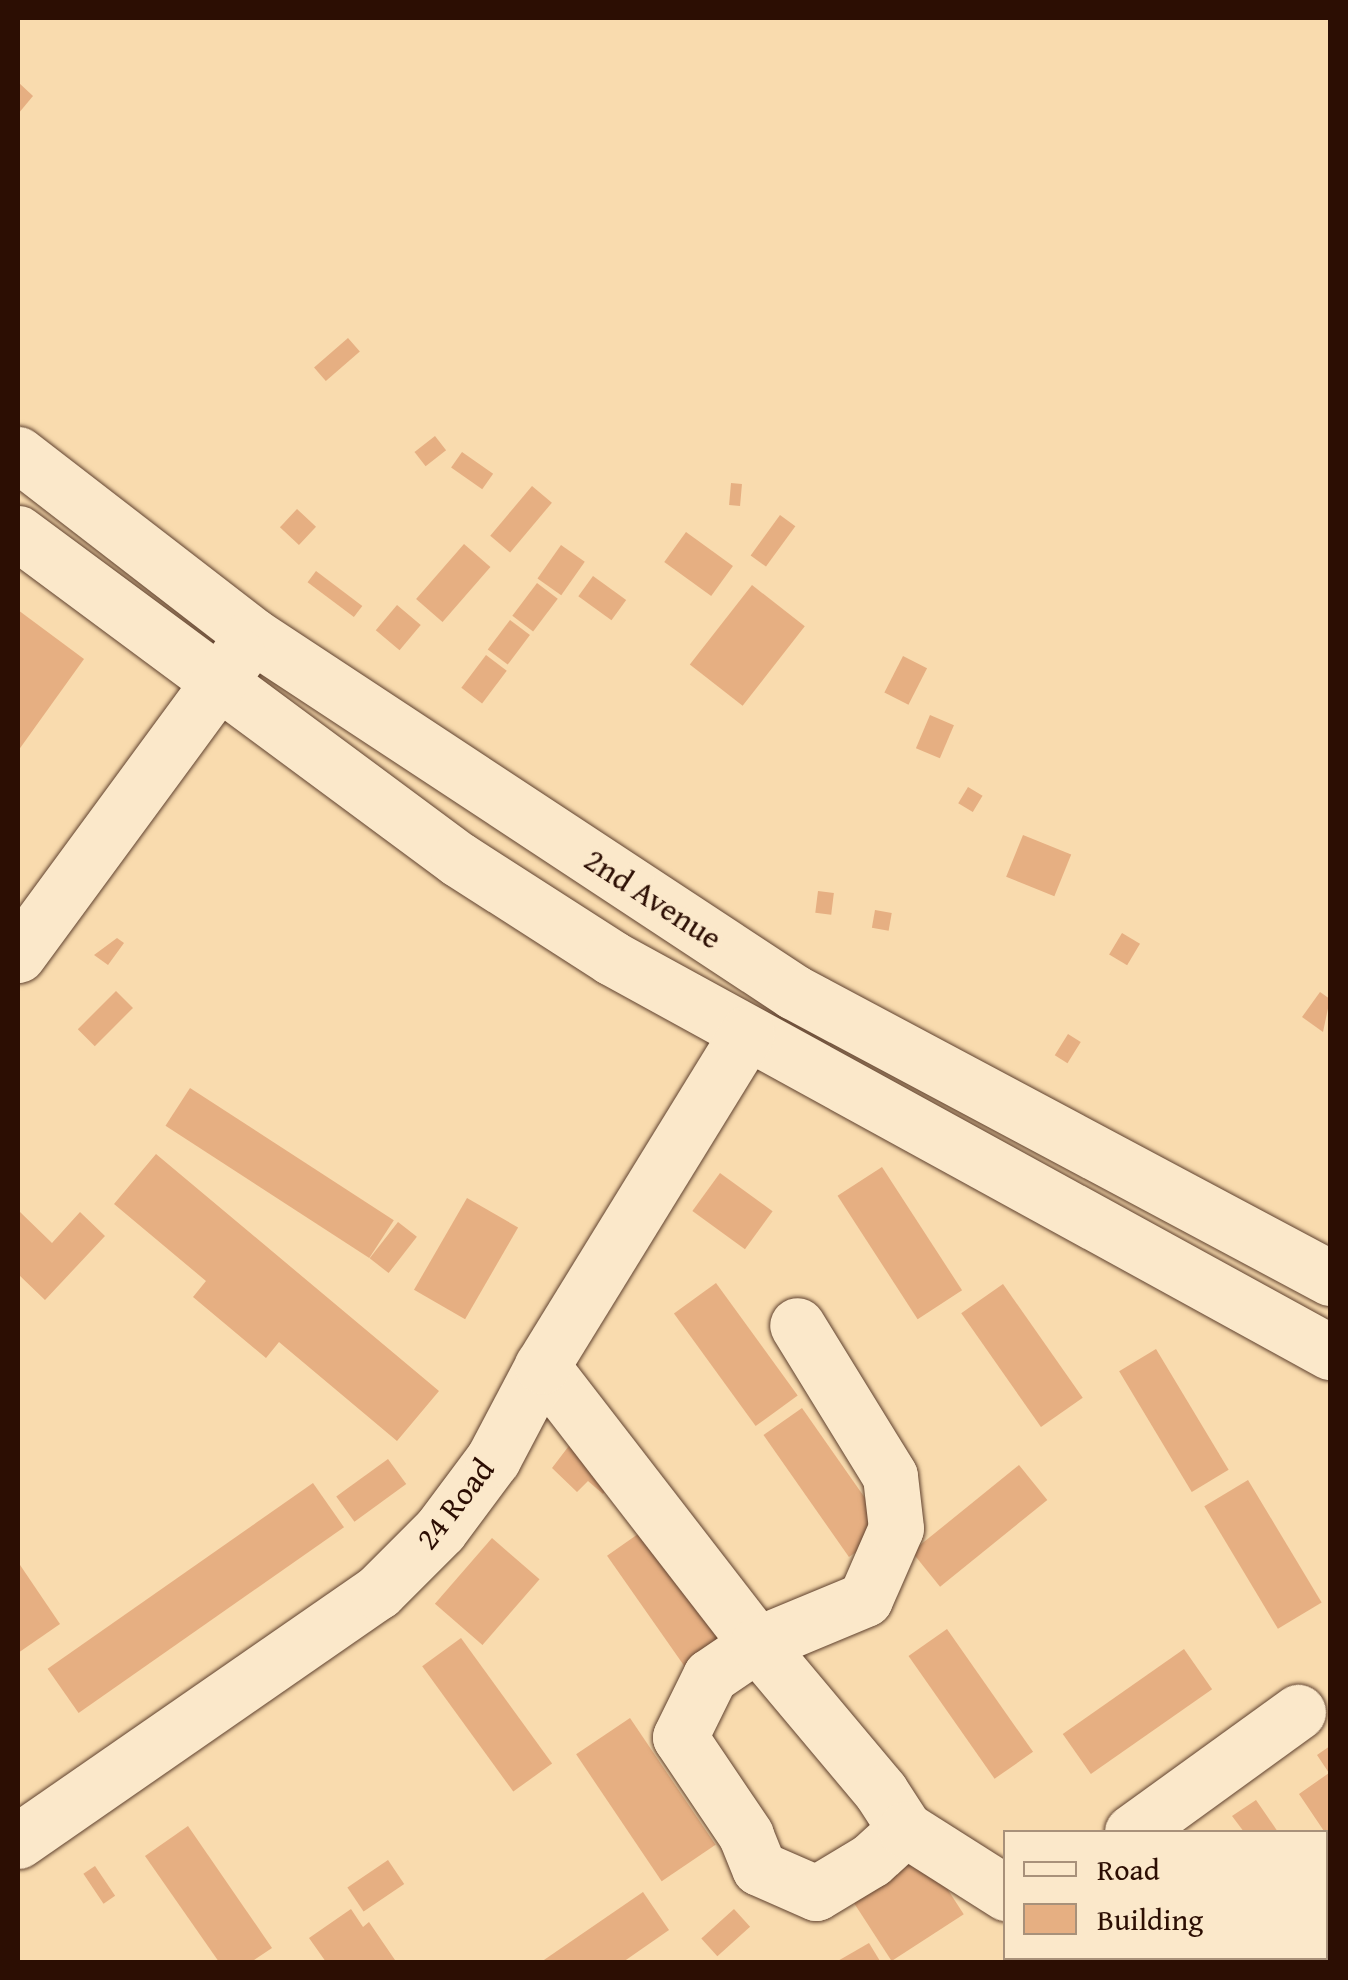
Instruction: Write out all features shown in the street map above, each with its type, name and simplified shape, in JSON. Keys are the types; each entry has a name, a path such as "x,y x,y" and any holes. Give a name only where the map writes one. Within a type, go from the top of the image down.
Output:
{"street":[{"name":"2nd Avenue","path":"18,454 252,635 794,992 1330,1278"},
{"name":"2nd Avenue","path":"18,533 458,859 612,958 1330,1352"},
{"path":"18,954 252,635"},
{"name":"24 Road","path":"18,1841 378,1592 440,1530 493,1459 542,1366 747,1033"},
{"path":"797,1324 890,1476 896,1528 865,1600 757,1644 710,1676 680,1737 746,1835 759,1868 816,1893 871,1860 906,1829"},
{"path":"542,1366 906,1829 1003,1892"},
{"path":"1135,1830 1298,1712"}],"building":[{"path":"18,82 33,96 18,114"},
{"path":"348,338 360,352 326,381 314,368"},
{"path":"435,436 446,450 426,466 415,452"},
{"path":"462,452 493,474 482,489 451,468"},
{"path":"731,483 742,484 740,506 729,505"},
{"path":"532,486 552,503 510,553 490,536"},
{"path":"297,509 316,527 299,545 280,527"},
{"path":"780,515 795,526 766,567 751,555"},
{"path":"686,532 733,566 711,596 664,562"},
{"path":"464,544 490,567 443,622 416,599"},
{"path":"561,545 585,562 561,595 537,579"},
{"path":"316,571 362,606 354,617 308,582"},
{"path":"593,576 626,600 611,620 578,596"},
{"path":"537,583 558,599 533,631 512,616"},
{"path":"752,585 805,626 743,706 690,665"},
{"path":"397,605 421,625 400,650 376,630"},
{"path":"18,610 84,659 18,751"},
{"path":"510,620 530,635 508,665 488,650"},
{"path":"486,655 507,671 482,703 461,688"},
{"path":"903,656 927,668 908,705 884,693"},
{"path":"930,715 954,725 940,758 916,748"},
{"path":"968,787 983,796 973,812 958,803"},
{"path":"1023,835 1071,854 1054,896 1006,877"},
{"path":"818,891 834,893 831,915 815,913"},
{"path":"875,910 892,913 889,931 872,928"},
{"path":"1122,933 1140,944 1127,965 1109,954"},
{"path":"117,938 124,943 108,965 94,955"},
{"path":"116,991 133,1008 95,1046 78,1029"},
{"path":"1320,992 1330,999 1323,1032 1302,1017"},
{"path":"1068,1034 1081,1042 1067,1063 1055,1055"},
{"path":"190,1088 394,1220 369,1258 165,1126"},
{"path":"156,1154 439,1391 397,1441 279,1342 266,1358 193,1297 206,1281 114,1204"},
{"path":"882,1167 962,1290 918,1319 838,1196"},
{"path":"720,1173 773,1211 745,1249 692,1211"},
{"path":"467,1198 518,1228 465,1319 414,1290"},
{"path":"18,1210 52,1243 80,1212 105,1236 45,1300 18,1274"},
{"path":"398,1222 417,1237 389,1273 370,1258"},
{"path":"716,1283 798,1395 756,1426 674,1314"},
{"path":"1003,1284 1083,1398 1041,1427 961,1313"},
{"path":"1156,1349 1229,1470 1192,1492 1119,1371"},
{"path":"802,1408 887,1530 849,1557 763,1435"},
{"path":"578,1434 622,1473 603,1494 588,1481 577,1492 552,1468"},
{"path":"388,1459 406,1484 354,1522 336,1497"},
{"path":"1019,1465 1047,1500 940,1587 912,1552"},
{"path":"1248,1480 1322,1603 1278,1629 1204,1506"},
{"path":"313,1483 344,1527 79,1713 48,1669"},
{"path":"648,1527 725,1638 684,1666 607,1556"},
{"path":"492,1538 540,1579 482,1645 435,1604"},
{"path":"18,1562 60,1624 18,1653"},
{"path":"947,1629 1033,1752 995,1779 908,1656"},
{"path":"461,1638 552,1763 513,1792 422,1666"},
{"path":"1184,1649 1212,1689 1091,1774 1063,1734"},
{"path":"630,1718 716,1845 662,1881 576,1754"},
{"path":"1330,1746 1330,1840 1328,1830 1323,1830 1299,1794 1329,1773 1317,1755"},
{"path":"1256,1800 1277,1830 1242,1830 1232,1816"},
{"path":"188,1826 272,1948 251,1962 219,1962 145,1856"},
{"path":"924,1853 964,1914 892,1961 852,1900"},
{"path":"388,1860 404,1884 364,1911 347,1887"},
{"path":"95,1866 115,1896 104,1904 83,1874"},
{"path":"643,1892 669,1930 623,1962 541,1962"},
{"path":"1330,1906 1330,1962 1328,1945"},
{"path":"351,1909 363,1927 369,1922 395,1960 326,1962 309,1938"},
{"path":"734,1909 750,1927 717,1956 701,1938"},
{"path":"869,1943 880,1961 836,1962"}]}
